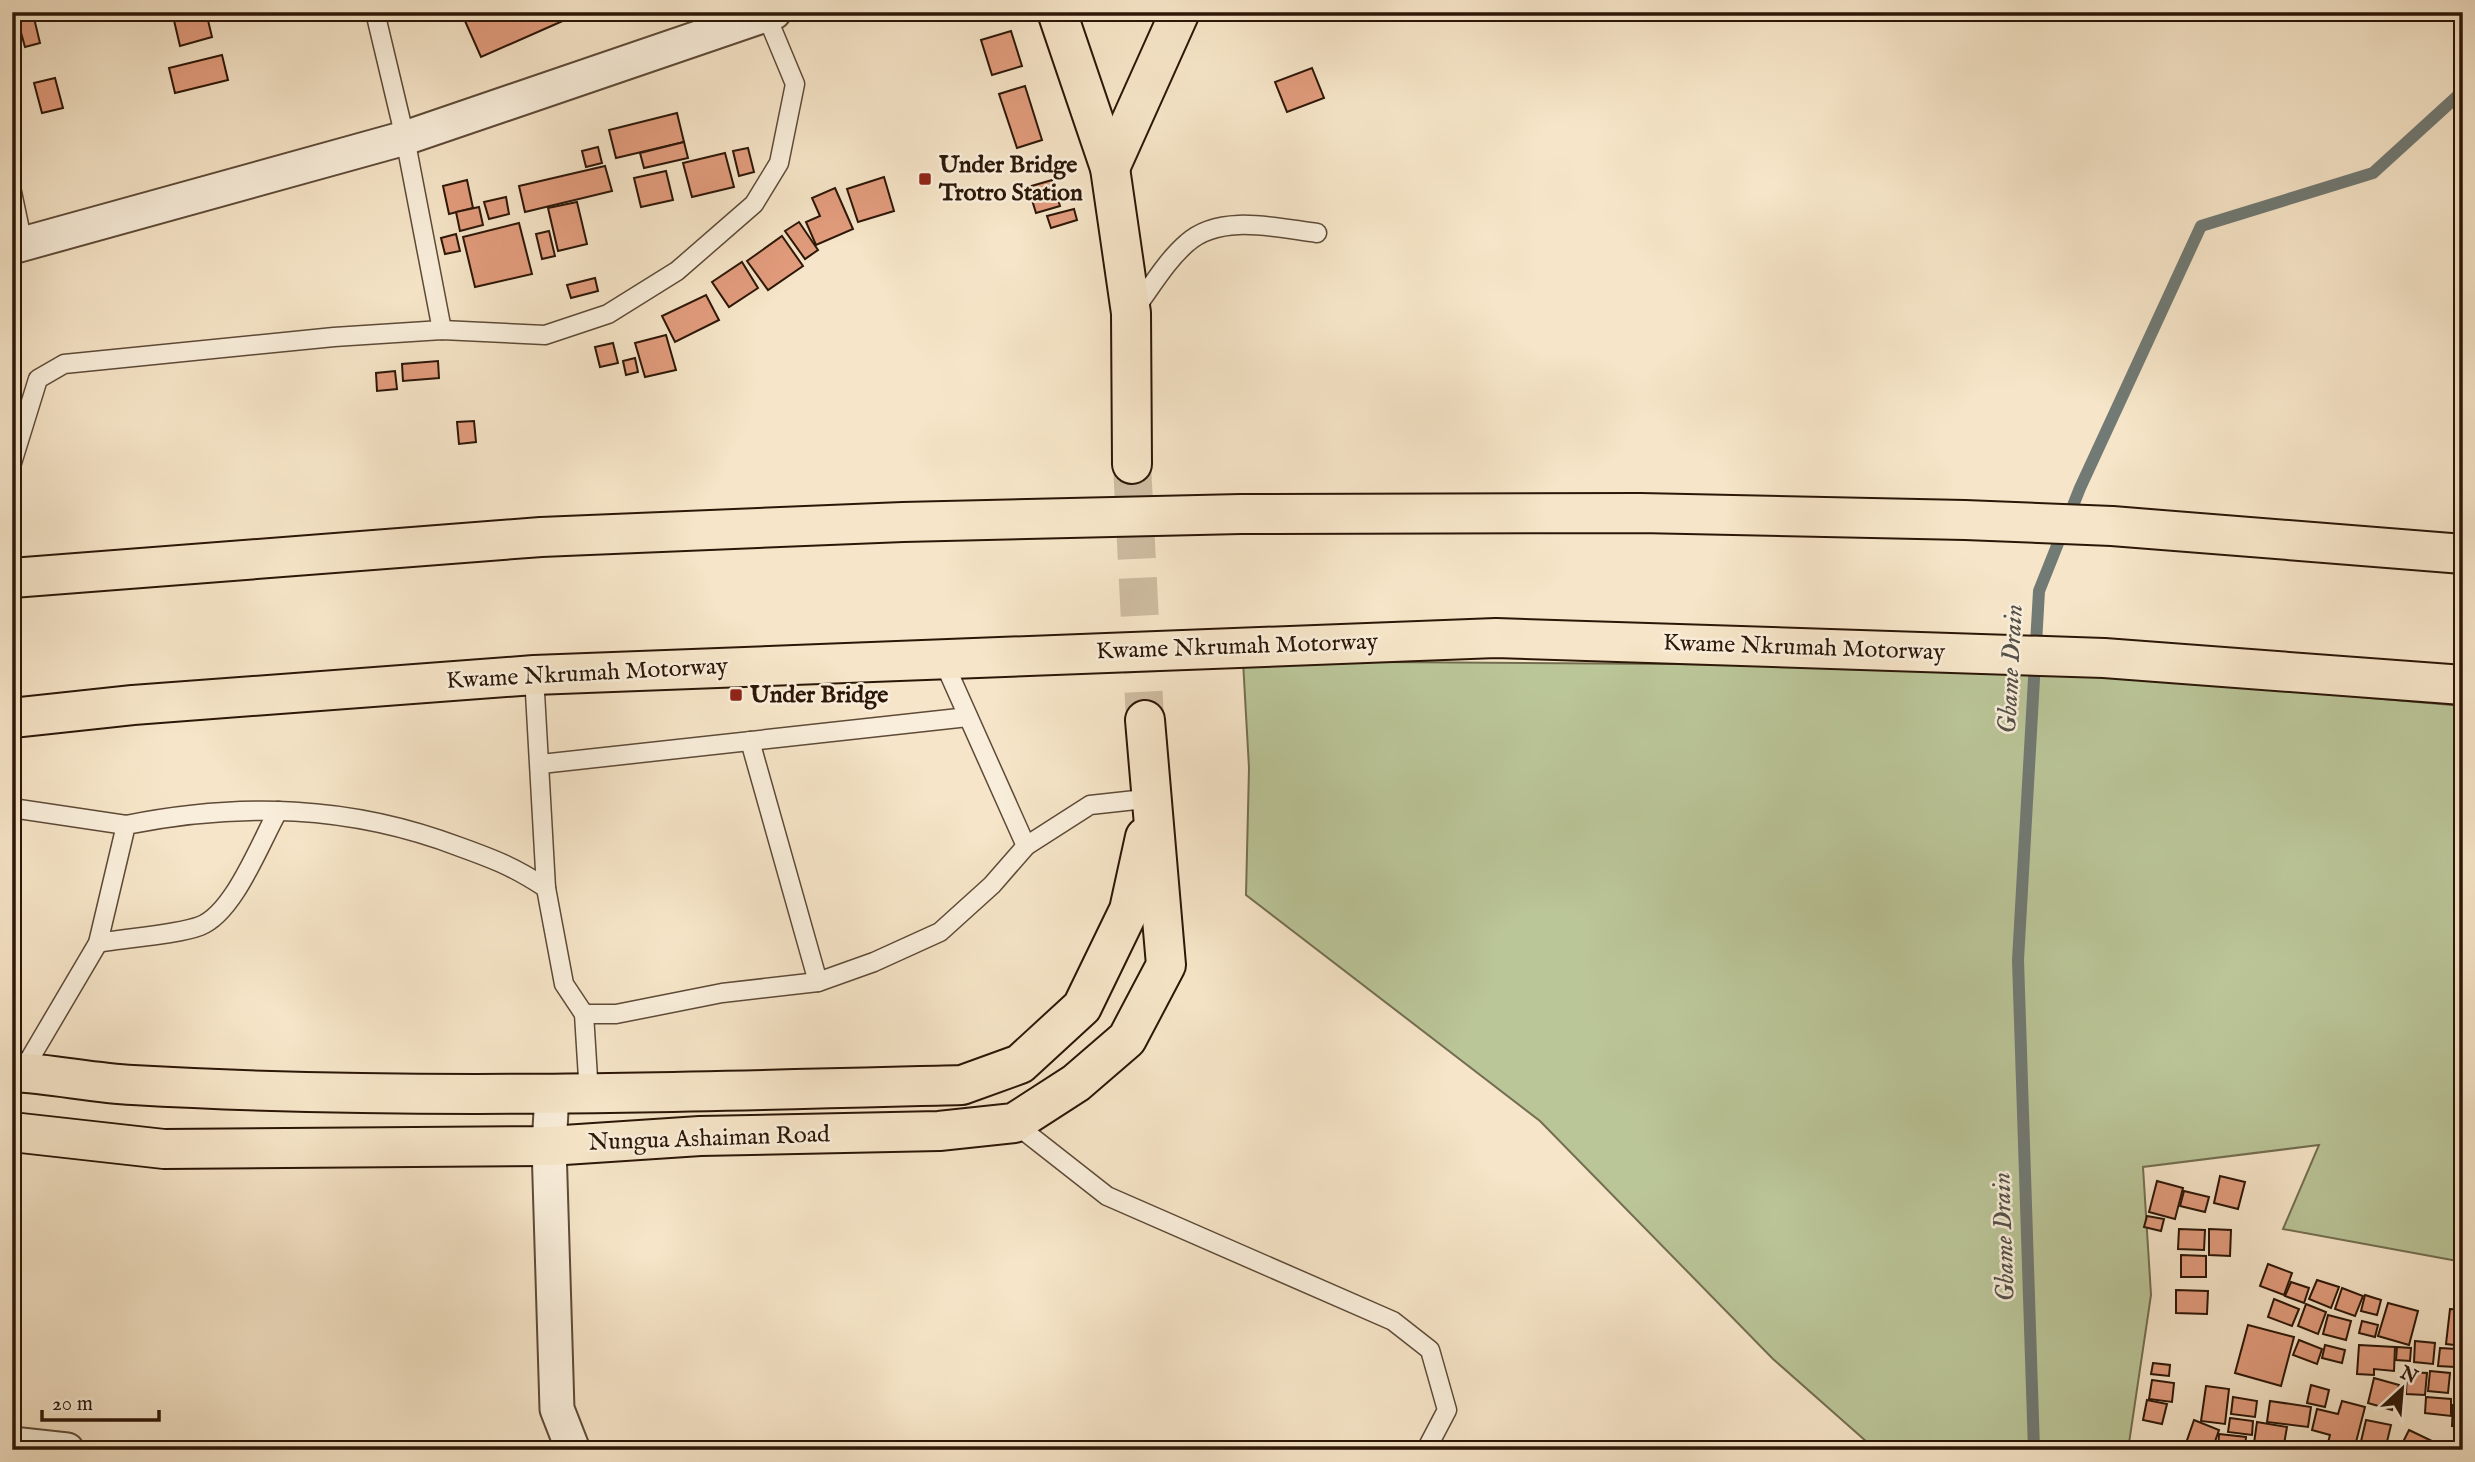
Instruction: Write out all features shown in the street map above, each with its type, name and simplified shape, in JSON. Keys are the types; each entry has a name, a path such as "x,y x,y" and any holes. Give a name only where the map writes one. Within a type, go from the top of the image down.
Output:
{"main road":[{"path":"1057,12 1110,168 1131,313 1132,464"},
{"path":"1110,168 1180,12"},
{"path":"12,578 541,537 903,522 1241,514 1612,513 1965,520 2112,526 2463,554"},
{"name":"Kwame Nkrumah Motorway","path":"12,718 133,705 534,674 1496,638 2104,657 2463,685"},
{"name":"Nungua Ashaiman Road","path":"12,1132 164,1149 549,1146 700,1136 939,1131 1014,1123 1076,1083 1127,1039 1166,965 1154,798 1145,720"},
{"name":"Nungua Ashaiman Road","path":"17,1072 131,1085 394,1093 571,1094 962,1085 1020,1064 1082,1007 1129,910 1154,798"}],"street":[{"path":"17,246 405,138 768,13"},
{"path":"571,1094 549,1146 557,1409 573,1450"},
{"path":"12,1444 66,1450"}],"lane":[{"path":"375,12 405,138 442,330"},
{"path":"12,463 38,379 65,365 334,337 442,330 545,335 608,314 677,271 754,204 779,163 795,84 768,13"},
{"path":"12,192 17,246"},
{"path":"1131,313 1187,242 1214,228 1248,225 1317,233"},
{"path":"942,658 1026,846"},
{"path":"534,674 546,888 564,984 584,1014 571,1094"},
{"path":"541,764 968,717"},
{"path":"750,741 818,982"},
{"path":"584,1014 615,1014 722,993 818,982 940,932 992,884 1026,846 1090,805 1154,798"},
{"path":"12,808 126,825 166,817 278,811 311,810 366,817 414,829 512,865 546,888"},
{"path":"98,943 201,926 220,914 234,898 278,811"},
{"path":"17,1072 98,943 126,825"},
{"path":"1014,1123 1107,1196 1393,1321 1430,1350 1447,1410 1426,1450"}],"green space":[{"path":"1243,661 1814,665 2143,678 2463,706 2463,1262 2283,1229 2319,1145 2143,1167 2151,1295 2128,1450 1876,1450 1773,1359 1540,1121 1246,895 1249,768"}],"building":[{"path":"172,12 206,12 212,37 180,46"},
{"path":"484,12 583,12 481,57 465,21"},
{"path":"34,18 40,43 25,47 18,22"},
{"path":"1011,31 1022,66 992,75 981,40"},
{"path":"222,55 228,80 175,93 169,68"},
{"path":"1312,68 1324,98 1287,112 1275,82"},
{"path":"55,78 63,108 42,113 34,83"},
{"path":"1025,86 1042,140 1017,148 999,94"},
{"path":"677,113 684,142 616,158 609,130"},
{"path":"684,142 688,158 644,168 640,153"},
{"path":"598,147 602,163 586,167 582,151"},
{"path":"748,148 754,172 739,176 733,151"},
{"path":"725,153 734,187 692,197 683,163"},
{"path":"605,166 612,191 525,212 519,186"},
{"path":"666,171 673,200 641,207 634,178"},
{"path":"884,177 894,211 858,222 847,189"},
{"path":"467,180 473,208 449,214 443,186"},
{"path":"1052,180 1060,206 1036,213 1028,187"},
{"path":"835,188 853,229 816,245 806,222 820,216 812,198"},
{"path":"506,197 509,214 489,219 484,202"},
{"path":"577,202 587,244 558,251 548,208"},
{"path":"479,207 483,225 460,231 456,212"},
{"path":"1074,209 1077,220 1051,228 1047,216"},
{"path":"799,222 818,250 805,259 785,231"},
{"path":"519,223 532,274 475,287 463,237"},
{"path":"549,231 555,256 542,259 536,234"},
{"path":"456,234 460,251 445,254 441,238"},
{"path":"782,236 803,266 768,290 747,261"},
{"path":"742,262 758,288 729,307 712,282"},
{"path":"595,278 598,291 571,298 567,285"},
{"path":"706,295 719,320 675,342 662,316"},
{"path":"666,335 676,370 645,377 635,343"},
{"path":"613,343 618,363 600,367 595,347"},
{"path":"635,358 638,372 626,375 623,361"},
{"path":"438,361 439,378 403,381 402,364"},
{"path":"395,371 397,389 377,391 376,373"},
{"path":"474,421 476,442 459,444 457,422"},
{"path":"2220,1176 2245,1182 2238,1209 2214,1203"},
{"path":"2157,1181 2183,1188 2175,1219 2149,1212"},
{"path":"2184,1191 2209,1197 2205,1212 2180,1206"},
{"path":"2147,1216 2164,1219 2161,1231 2144,1227"},
{"path":"2179,1229 2205,1230 2204,1250 2178,1249"},
{"path":"2209,1229 2231,1230 2230,1256 2209,1255"},
{"path":"2181,1255 2206,1256 2206,1277 2181,1277"},
{"path":"2268,1264 2292,1273 2284,1295 2260,1286"},
{"path":"2317,1280 2339,1287 2331,1308 2309,1299"},
{"path":"2291,1282 2309,1288 2304,1303 2285,1296"},
{"path":"2342,1288 2363,1296 2355,1316 2335,1309"},
{"path":"2176,1290 2208,1291 2207,1314 2176,1313"},
{"path":"2365,1295 2381,1300 2377,1315 2361,1311"},
{"path":"2274,1299 2299,1309 2292,1326 2268,1317"},
{"path":"2388,1303 2418,1311 2409,1345 2378,1336"},
{"path":"2306,1304 2326,1312 2318,1334 2298,1326"},
{"path":"2450,1309 2463,1310 2463,1346 2446,1344"},
{"path":"2328,1315 2351,1321 2346,1340 2323,1334"},
{"path":"2362,1321 2378,1325 2375,1337 2359,1333"},
{"path":"2248,1325 2294,1337 2281,1386 2235,1373"},
{"path":"2299,1340 2322,1349 2317,1364 2293,1355"},
{"path":"2415,1341 2435,1343 2433,1364 2414,1362"},
{"path":"2325,1345 2345,1350 2342,1363 2322,1358"},
{"path":"2359,1345 2395,1347 2394,1371 2374,1369 2374,1375 2357,1374"},
{"path":"2397,1347 2411,1348 2410,1361 2396,1360"},
{"path":"2440,1348 2456,1349 2455,1367 2438,1366"},
{"path":"2153,1363 2170,1365 2169,1376 2151,1374"},
{"path":"2430,1371 2450,1373 2448,1393 2428,1391"},
{"path":"2407,1372 2427,1373 2425,1395 2406,1394"},
{"path":"2456,1377 2463,1377 2463,1398 2456,1398"},
{"path":"2374,1378 2399,1385 2392,1410 2368,1403"},
{"path":"2152,1380 2174,1383 2172,1402 2149,1399"},
{"path":"2311,1385 2329,1390 2325,1407 2307,1403"},
{"path":"2206,1386 2229,1389 2225,1424 2201,1421"},
{"path":"2233,1397 2257,1401 2255,1417 2231,1414"},
{"path":"2426,1397 2451,1399 2451,1416 2425,1413"},
{"path":"2147,1400 2167,1404 2162,1424 2143,1420"},
{"path":"2270,1401 2311,1407 2308,1427 2267,1422"},
{"path":"2342,1401 2365,1407 2354,1450 2326,1450 2330,1435 2312,1430 2317,1409 2338,1414"},
{"path":"2453,1405 2463,1406 2463,1427 2452,1426"},
{"path":"2230,1418 2253,1421 2252,1435 2228,1432"},
{"path":"2194,1420 2219,1430 2212,1450 2185,1446"},
{"path":"2366,1420 2391,1425 2385,1450 2359,1450"},
{"path":"2257,1422 2287,1427 2283,1450 2253,1450"},
{"path":"2409,1430 2432,1441 2428,1450 2399,1450"},
{"path":"2219,1434 2246,1437 2245,1450 2218,1450"}],"waterway":[{"name":"Gbame Drain","path":"2034,1450 2018,960 2039,591 2080,488 2201,226 2373,173 2463,91"}],"tunnel":[{"path":"1132,464 1145,720"}],"place":[{"name":"Under Bridge Trotro Station","path":"925,179"},
{"name":"Under Bridge","path":"736,695"}]}
